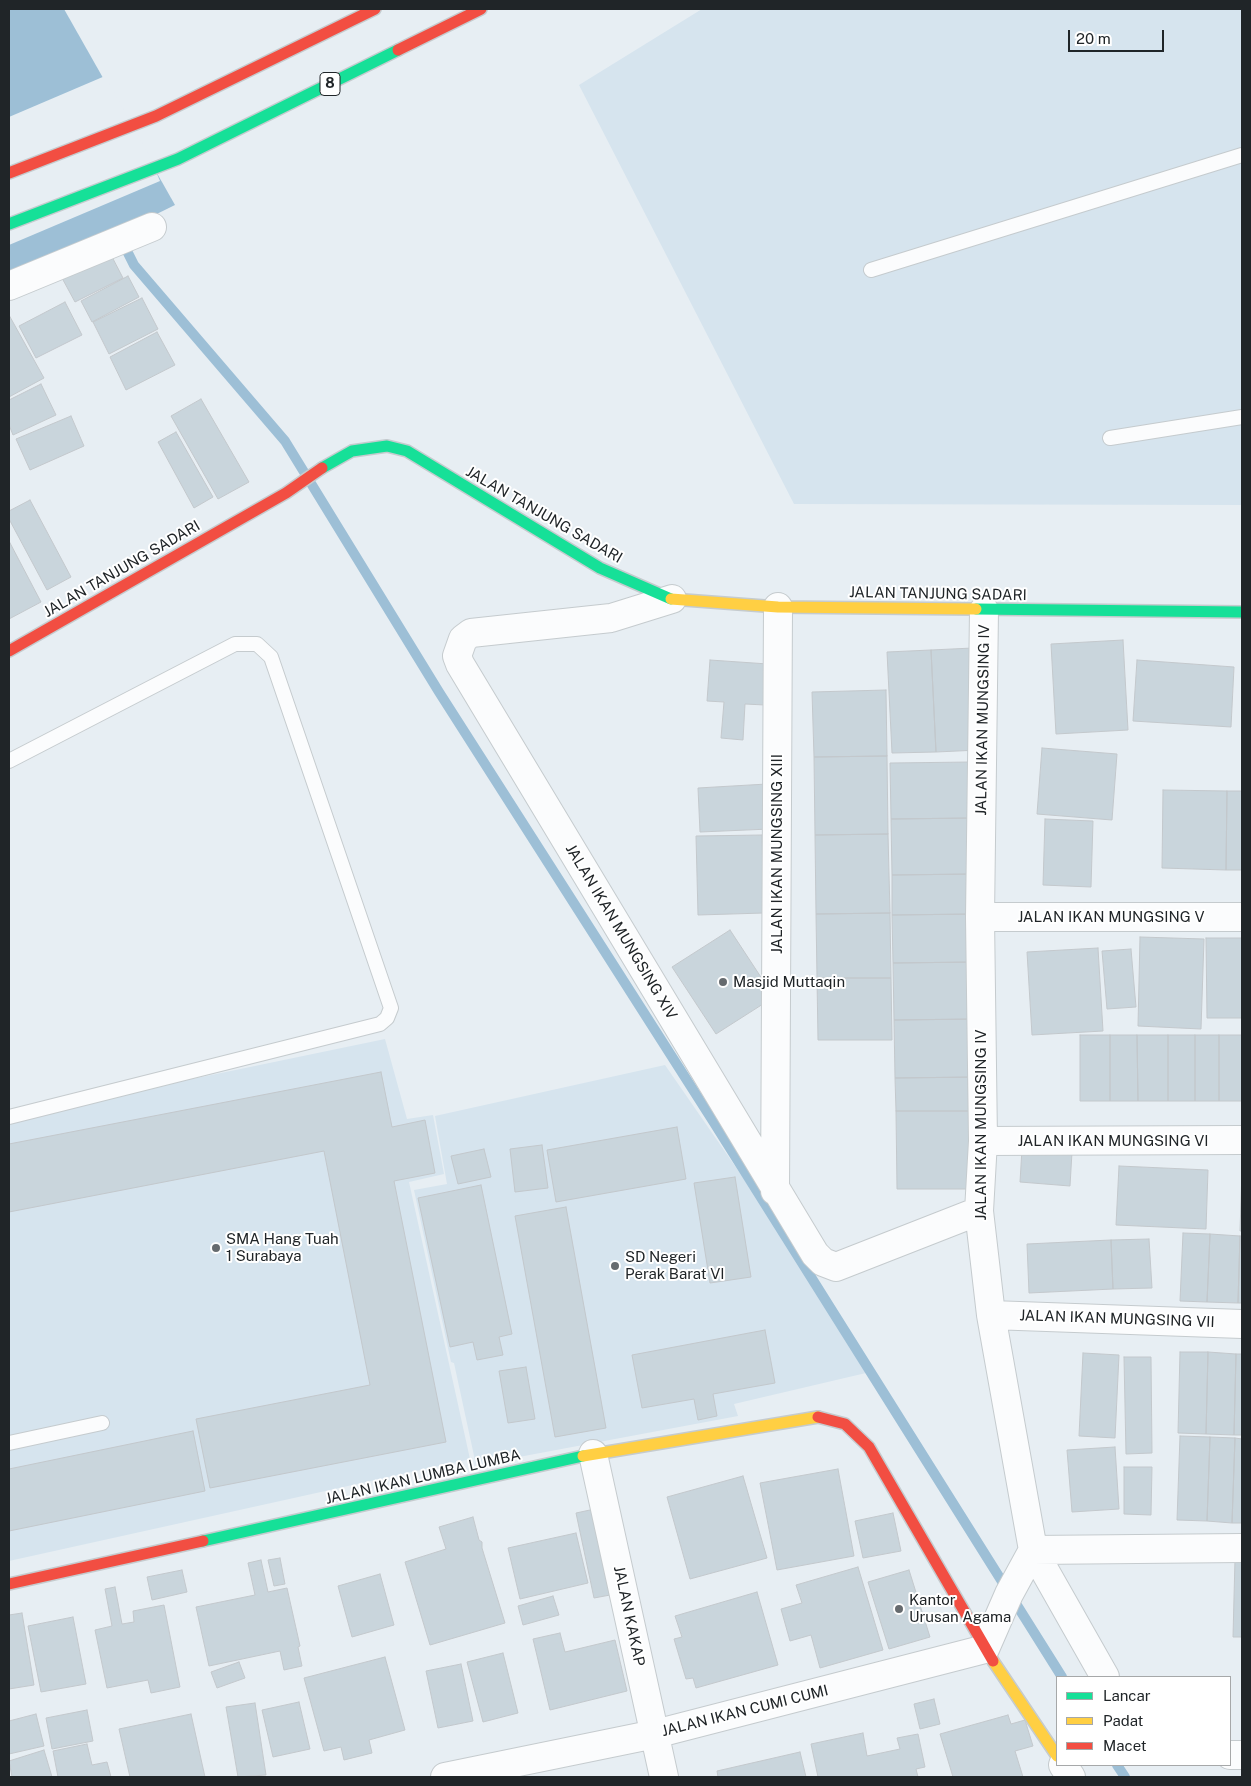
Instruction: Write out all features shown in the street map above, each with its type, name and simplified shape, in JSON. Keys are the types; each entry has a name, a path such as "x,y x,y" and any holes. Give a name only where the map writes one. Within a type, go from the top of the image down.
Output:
{"main road":[{"path":"9,173 156,116 375,9"},
{"name":"8","path":"9,224 178,159 481,9"},
{"name":"JALAN TANJUNG SADARI","path":"9,651 286,493 352,450 386,446 407,451 600,568 672,599 778,607 1242,612"},
{"name":"JALAN IKAN LUMBA LUMBA","path":"9,1584 593,1454 816,1417 845,1424 869,1447 987,1646"},
{"path":"987,1646 1056,1754"}],"street":[{"path":"9,286 134,234"},
{"name":"JALAN IKAN MUNGSING XIV","path":"672,599 611,618 471,633 463,639 457,656 460,664 815,1254 823,1262 836,1266 979,1211"},
{"name":"JALAN IKAN MUNGSING XIII","path":"775,1190 778,607"},
{"name":"JALAN IKAN MUNGSING IV","path":"984,610 980,917 983,1141 979,1211 991,1315 1032,1553 1105,1676"},
{"name":"JALAN IKAN MUNGSING V","path":"980,917 1242,917"},
{"name":"JALAN IKAN MUNGSING VI","path":"983,1141 1242,1140"},
{"name":"JALAN IKAN MUNGSING VII","path":"991,1315 1242,1324"},
{"name":"JALAN KAKAP","path":"593,1454 664,1777"},
{"path":"987,1646 1009,1594 1032,1553 1242,1548"},
{"name":"JALAN IKAN CUMI CUMI","path":"445,1777 654,1734 987,1646"},
{"path":"1064,1766 1071,1777"}],"lane":[{"path":"871,270 1242,155"},
{"path":"1110,438 1242,417"},
{"path":"9,1117 380,1024 387,1018 391,1008 271,658 257,644 235,644 11,756"},
{"path":"9,1443 102,1423"}],"shaded area":[{"path":"702,9 1242,9 1242,505 794,504 579,85"},
{"name":"SMA Hang Tuah 1 Surabaya","path":"385,1039 407,1119 433,1115 444,1174 409,1182 470,1459 9,1561 9,1117"},
{"name":"SD Negeri Perak Barat VI","path":"665,1065 762,1205 866,1373 734,1404 738,1416 476,1465 454,1363 451,1362 414,1190 447,1184 435,1116"}],"water":[{"path":"9,9 64,9 175,205 118,233 9,279"}],"pier":[{"path":"105,76 148,153 160,181 9,245 9,117"}],"building":[{"path":"110,253 123,278 75,302 62,278"},
{"path":"128,276 139,297 92,322 81,301"},
{"path":"142,298 158,329 109,354 93,322"},
{"path":"65,302 82,335 36,358 19,326"},
{"path":"9,315 44,378 9,397"},
{"path":"157,332 175,365 126,390 110,357"},
{"path":"41,384 56,415 13,435 9,425 9,400"},
{"path":"201,399 249,482 218,499 171,416"},
{"path":"71,416 84,446 30,470 16,439"},
{"path":"176,432 213,497 194,508 158,442"},
{"path":"30,500 71,577 47,590 9,519 9,511"},
{"path":"9,541 41,602 9,619"},
{"path":"1123,640 1128,730 1056,734 1051,644"},
{"path":"973,648 979,750 936,752 931,650"},
{"path":"931,650 936,752 892,753 887,652"},
{"path":"710,660 768,664 765,705 745,704 743,740 721,738 724,702 707,701"},
{"path":"1137,660 1234,667 1231,727 1133,721"},
{"path":"886,690 887,756 814,757 812,692"},
{"path":"1042,748 1117,754 1112,820 1037,814"},
{"path":"887,756 888,834 815,835 814,757"},
{"path":"972,762 973,818 891,819 890,763"},
{"path":"767,784 770,829 700,832 698,788"},
{"path":"1163,790 1227,791 1226,870 1162,868"},
{"path":"1227,791 1242,791 1242,870 1226,870"},
{"path":"973,818 974,874 892,875 891,819"},
{"path":"1045,819 1093,821 1091,887 1043,885"},
{"path":"888,834 890,913 816,914 815,835"},
{"path":"762,835 764,913 698,915 696,836"},
{"path":"974,874 975,914 892,915 892,875"},
{"path":"890,913 891,978 817,978 816,914"},
{"path":"975,914 975,962 893,963 892,915"},
{"name":"Masjid Muttaqin","path":"730,930 774,997 716,1034 672,967"},
{"path":"1140,937 1204,939 1201,1029 1138,1026"},
{"path":"1206,938 1242,938 1242,1018 1207,1018"},
{"path":"1098,948 1103,1031 1032,1035 1027,952"},
{"path":"1131,949 1136,1007 1107,1009 1102,951"},
{"path":"975,962 976,1019 894,1020 893,963"},
{"path":"817,978 891,978 892,1040 818,1040"},
{"path":"976,1019 977,1077 895,1078 894,1020"},
{"path":"1080,1035 1110,1035 1110,1101 1080,1101"},
{"path":"1110,1035 1137,1035 1138,1101 1110,1101"},
{"path":"1137,1035 1168,1035 1168,1101 1138,1101"},
{"path":"1168,1035 1195,1035 1195,1101 1168,1101"},
{"path":"1195,1035 1219,1035 1219,1101 1195,1101"},
{"path":"1219,1035 1242,1035 1242,1101 1219,1101"},
{"path":"381,1072 392,1127 425,1120 435,1173 394,1181 446,1442 210,1488 196,1419 370,1385 324,1151 9,1212 9,1144"},
{"path":"977,1077 978,1111 896,1111 895,1078"},
{"path":"896,1111 978,1111 979,1189 897,1189"},
{"path":"677,1127 686,1179 556,1202 547,1150"},
{"path":"542,1145 548,1188 515,1192 510,1149"},
{"path":"484,1149 491,1177 458,1184 451,1156"},
{"path":"1022,1149 1072,1152 1070,1186 1020,1182"},
{"path":"1119,1166 1208,1170 1206,1229 1116,1225"},
{"path":"1242,1171 1242,1231 1240,1231"},
{"path":"735,1177 751,1277 710,1283 694,1183"},
{"path":"481,1185 512,1334 499,1337 503,1355 477,1360 473,1342 450,1347 418,1198"},
{"path":"566,1207 606,1428 555,1437 515,1216"},
{"path":"1183,1233 1210,1234 1207,1302 1180,1301"},
{"path":"1210,1234 1240,1236 1238,1303 1207,1302"},
{"path":"1240,1236 1242,1236 1242,1303 1238,1303"},
{"path":"1149,1239 1152,1288 1113,1289 1111,1240"},
{"path":"1111,1240 1113,1289 1029,1293 1027,1244"},
{"path":"765,1330 775,1383 713,1394 717,1416 698,1420 694,1399 642,1408 632,1355"},
{"path":"1180,1352 1208,1352 1206,1434 1178,1433"},
{"path":"1208,1352 1236,1354 1234,1435 1206,1434"},
{"path":"1083,1353 1119,1355 1115,1438 1079,1436"},
{"path":"1236,1354 1242,1354 1242,1435 1234,1435"},
{"path":"1124,1357 1151,1357 1152,1453 1126,1454"},
{"path":"526,1367 535,1419 508,1423 499,1371"},
{"path":"193,1431 205,1491 9,1531 9,1469"},
{"path":"1180,1436 1210,1437 1207,1521 1177,1520"},
{"path":"1210,1437 1235,1438 1232,1523 1207,1521"},
{"path":"1235,1438 1242,1439 1242,1523 1232,1523"},
{"path":"1115,1447 1119,1509 1072,1512 1067,1450"},
{"path":"1124,1467 1152,1467 1151,1515 1124,1514"},
{"path":"838,1469 854,1556 777,1570 760,1483"},
{"path":"743,1476 767,1558 690,1579 667,1497"},
{"path":"604,1507 621,1593 594,1598 576,1513"},
{"path":"893,1513 901,1551 863,1558 855,1521"},
{"path":"473,1517 505,1623 430,1645 405,1562 446,1549 439,1527"},
{"path":"576,1533 588,1583 520,1599 508,1548"},
{"path":"280,1558 285,1584 274,1586 268,1560"},
{"path":"1235,1559 1242,1559 1242,1637 1233,1637"},
{"path":"261,1560 268,1592 287,1588 300,1646 298,1647 302,1666 284,1670 280,1651 209,1666 196,1607 255,1595 248,1563"},
{"path":"858,1567 883,1650 820,1668 811,1635 790,1641 781,1609 802,1603 796,1585"},
{"path":"182,1570 187,1592 152,1600 147,1577"},
{"name":"Kantor Urusan Agama","path":"909,1570 930,1637 889,1649 868,1582"},
{"path":"380,1574 394,1625 352,1637 338,1586"},
{"path":"115,1587 122,1624 134,1622 133,1611 164,1605 180,1687 151,1693 148,1680 107,1688 95,1630 112,1626 105,1589"},
{"path":"757,1592 778,1665 696,1688 693,1678 686,1679 674,1639 682,1637 675,1616"},
{"path":"553,1596 559,1615 523,1625 518,1606"},
{"path":"22,1613 34,1685 9,1689 9,1615"},
{"path":"73,1617 86,1684 41,1692 28,1626"},
{"path":"560,1633 565,1652 615,1640 627,1691 550,1710 533,1639"},
{"path":"503,1653 518,1713 483,1722 467,1662"},
{"path":"385,1657 405,1730 369,1740 372,1753 344,1760 341,1747 324,1751 304,1678"},
{"path":"239,1662 245,1678 217,1688 211,1672"},
{"path":"461,1664 473,1721 438,1728 426,1671"},
{"path":"934,1699 940,1724 920,1729 914,1704"},
{"path":"299,1702 310,1749 273,1757 262,1710"},
{"path":"255,1703 266,1775 238,1777 226,1707"},
{"path":"87,1710 93,1741 52,1749 46,1718"},
{"path":"36,1714 44,1746 9,1754 9,1721"},
{"path":"191,1714 205,1777 130,1777 119,1729"},
{"path":"1008,1715 1011,1724 1025,1720 1033,1746 1015,1751 1023,1777 953,1777 940,1734"},
{"path":"863,1733 867,1756 900,1749 897,1738 918,1734 925,1767 916,1769 918,1777 818,1777 811,1744"},
{"path":"87,1744 92,1765 107,1762 111,1777 58,1777 53,1751"},
{"path":"44,1750 52,1777 12,1777 9,1761"},
{"path":"800,1752 806,1777 718,1777 717,1771"}],"waterway":[{"path":"122,241 134,265 285,441 439,692 713,1121 1061,1676"},
{"path":"1118,1766 1125,1777"}],"traffic: fast":[{"path":"9,224 178,159 398,50"},
{"path":"322,468 352,451 387,446 407,451 600,568 671,599"},
{"path":"976,609 1242,612"},
{"path":"203,1541 583,1456"}],"traffic: slow":[{"path":"671,599 778,607 976,609"},
{"path":"583,1456 818,1417"},
{"path":"993,1661 1056,1755"}],"traffic: jam":[{"path":"9,173 156,116 375,9"},
{"path":"398,50 481,9"},
{"path":"9,651 286,493 322,468"},
{"path":"818,1417 845,1424 869,1447 993,1661"},
{"path":"9,1584 203,1541"}],"place":[{"name":"Masjid Muttaqin","path":"723,982"},
{"name":"SMA Hang Tuah 1 Surabaya","path":"216,1248"},
{"name":"SD Negeri Perak Barat VI","path":"615,1266"},
{"name":"Kantor Urusan Agama","path":"899,1609"}]}
